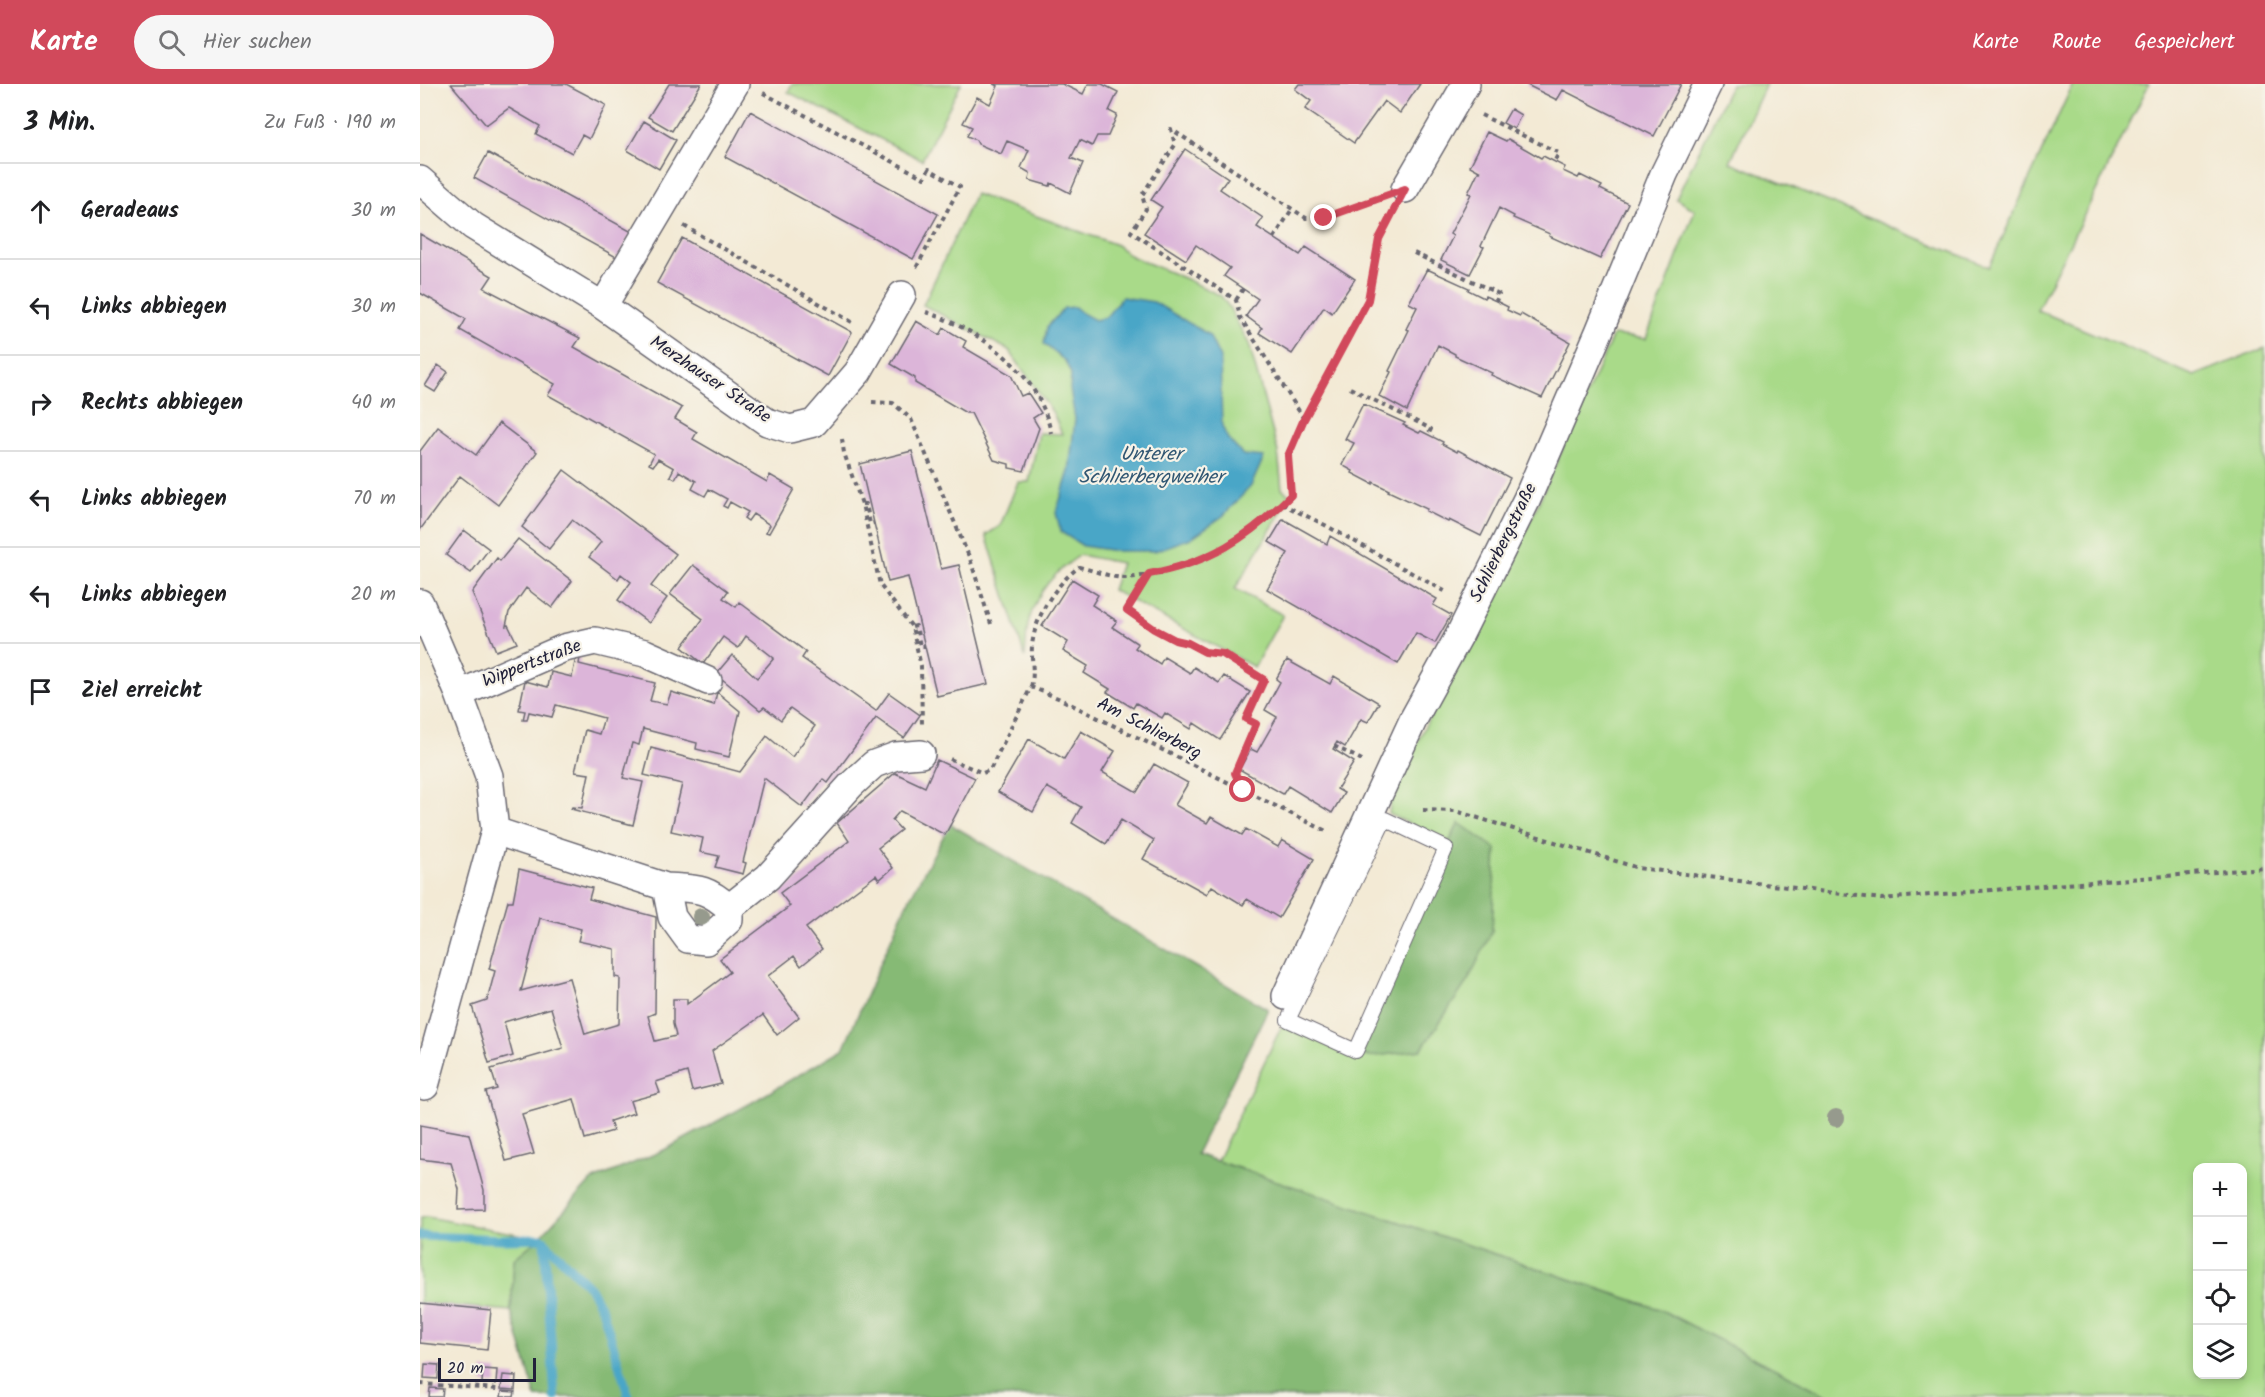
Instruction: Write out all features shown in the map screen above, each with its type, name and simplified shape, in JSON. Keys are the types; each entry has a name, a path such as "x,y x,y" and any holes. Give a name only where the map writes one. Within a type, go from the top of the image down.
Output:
{"street":[{"path":"1405,189 1466,84"},
{"name":"Schlierbergstraße","path":"1291,998 1414,718 1459,636 1527,499 1664,174 1708,84"},
{"path":"603,306 660,213 746,87"},
{"name":"Merzhauser Straße","path":"420,180 473,226 603,306 767,422 790,429 814,423 836,399 858,372 902,296"},
{"name":"Wippertstraße","path":"420,603 459,694 489,776 495,831 425,1086"},
{"name":"Wippertstraße","path":"459,694 564,648 595,641 645,652 708,681"},
{"path":"729,909 768,877 851,785 874,765 896,756 921,754"},
{"path":"495,831 666,887 712,893 729,909 729,920 706,941 688,939 672,917 666,887"}],"lane":[{"path":"1385,819 1446,848 1356,1052 1287,1020 1291,998 1385,819"}],"path":[{"path":"746,87 924,178 929,169 960,187 902,296 904,304 943,318 994,346 1018,367 1047,413 1051,433"},
{"path":"1503,125 1559,153 1554,162"},
{"path":"1304,419 1240,317 1236,300 1131,232 1146,209 1142,195 1175,145 1171,129 1306,218 1324,218 1405,189"},
{"path":"970,769 983,773 990,770 1031,687 1034,673 1032,648 1034,635 1044,611 1065,578 1078,567 1123,578 1192,564 1219,552 1246,534 1291,495 1288,456 1304,419 1368,300 1379,239 1405,189"},
{"path":"1274,238 1292,209"},
{"path":"660,213 878,337"},
{"path":"1414,253 1499,294 1496,301"},
{"path":"1236,300 1243,289"},
{"path":"1350,388 1431,429 1428,435"},
{"path":"923,718 921,666 912,627 880,585 862,504 844,453 836,399 893,403 912,418 970,559 992,624"},
{"path":"862,504 866,504 870,524 874,523"},
{"path":"1282,504 1325,525 1448,593"},
{"path":"1149,574 1127,610 1154,629 1175,640 1188,643 1205,652 1223,654 1264,680 1246,719 1256,724 1235,773 1243,790"},
{"path":"912,627 916,627 920,646 925,646"},
{"name":"Am Schlierberg","path":"1031,687 1058,698 1356,847"},
{"path":"1375,807 1393,815 1417,810 1456,810 1638,868 1881,899 2265,868"},
{"path":"420,1384 498,1389"}],"green space":[{"path":"792,84 961,84 922,160 788,92"},
{"path":"1731,84 1766,84 1730,162 1989,267 2073,84 2149,84 2037,310 2194,376 2265,348 2265,1397 1830,1397 1659,1309 1217,1161 1285,1019 1368,1057 1459,823 1449,842 1389,814 1391,798 1426,724 1495,601 1613,335 1646,339 1695,210 1676,199"},
{"path":"975,194 1117,245 1131,256 1221,296 1229,307 1249,344 1278,452 1282,489 1291,496 1235,589 1283,615 1254,667 1112,590 1121,563 1080,555 1055,575 1037,600 1028,624 1025,657 986,535 1000,526 1018,482 1029,482 1039,433 1062,434 1053,413 1009,350 923,305"},
{"path":"1459,823 1496,849 1492,931 1469,979 1421,1050 1369,1057 1356,1051"},
{"path":"950,824 1268,1009 1196,1154 1659,1309 1830,1397 536,1397 511,1311 514,1259 539,1238 591,1181 664,1150 751,1103 843,1049 905,907"},
{"path":"427,1217 539,1238 514,1259 511,1311 420,1303 420,1218"}],"water":[{"name":"Unterer Schlierbergweiher","path":"1122,297 1154,302 1209,335 1220,358 1222,426 1228,439 1243,455 1264,457 1251,486 1223,516 1191,538 1155,551 1116,551 1083,546 1061,532 1056,513 1069,471 1075,419 1070,389 1071,374 1065,361 1044,344 1047,327 1064,308 1075,307 1095,320 1106,317"}],"building":[{"path":"451,84 566,84 606,105 589,139 582,135 572,153 536,134 540,126 509,108 486,125"},
{"path":"669,84 701,84 672,131 648,117"},
{"path":"993,84 1062,84 1083,94 1088,84 1102,84 1118,92 1109,111 1117,115 1108,136 1097,136 1092,146 1080,140 1071,158 1083,163 1070,193 1051,183 1050,186 1029,180 1030,173 1021,168 1029,150 1007,141 1001,154 978,144 976,140 967,136 972,127 963,123 977,97 990,104 998,86"},
{"path":"1299,84 1420,84 1400,113 1384,101 1354,143 1305,109 1311,101 1295,89"},
{"path":"1525,84 1681,84 1654,136 1563,90 1557,100"},
{"path":"1511,109 1521,115 1514,129 1503,123"},
{"path":"750,111 938,214 913,259 725,157"},
{"path":"644,121 676,140 659,169 627,150"},
{"path":"1487,132 1506,141 1508,139 1541,158 1543,156 1565,167 1563,171 1578,178 1580,175 1602,186 1600,189 1628,203 1600,259 1513,218 1514,216 1499,208 1481,246 1484,247 1470,274 1441,260 1453,236 1450,234 1471,194 1468,193 1478,172 1481,172 1470,166"},
{"path":"1185,149 1228,178 1220,189 1263,218 1257,227 1300,255 1306,247 1355,279 1332,313 1324,307 1292,354 1259,333 1262,328 1246,316 1258,299 1224,276 1230,268 1196,245 1186,260 1144,233 1162,207 1151,200"},
{"path":"488,153 632,232 618,258 474,178"},
{"path":"420,234 492,276 484,288 580,338 574,347 682,408 675,419 697,432 693,439 767,482 770,475 794,489 769,533 766,532 770,525 753,514 748,521 744,518 748,512 730,502 727,508 723,506 727,499 709,489 705,496 692,489 696,481 679,471 675,479 670,476 674,468 658,459 653,466 649,464 654,454 548,395 555,384 460,330 466,319 420,293"},
{"path":"682,238 852,332 828,376 657,283"},
{"path":"1427,269 1469,288 1468,290 1484,298 1485,296 1508,307 1507,310 1520,316 1521,314 1570,342 1542,398 1491,375 1492,373 1455,356 1438,345 1407,411 1379,396 1417,307 1409,303"},
{"path":"916,321 940,335 944,328 966,341 963,347 1011,375 1021,396 1028,393 1041,413 1033,418 1039,428 1024,471 1009,468 1009,464 994,460 971,413 966,413 915,383 915,378 891,364"},
{"path":"438,365 448,372 435,392 425,386"},
{"path":"1363,404 1405,423 1403,425 1419,433 1421,431 1443,442 1442,444 1510,478 1481,536 1426,511 1427,509 1373,482 1373,484 1342,465 1354,443 1345,439"},
{"path":"499,423 537,452 498,505 460,476 420,530 420,451 438,427 476,455"},
{"path":"912,451 941,569 959,565 988,684 937,696 908,577 888,582 860,464"},
{"path":"564,470 676,554 651,586 667,598 649,623 618,600 631,582 621,574 618,579 589,557 601,542 572,520 549,549 522,527"},
{"path":"1283,519 1327,544 1330,536 1437,599 1433,605 1451,615 1435,643 1416,633 1398,664 1267,589 1288,553 1269,542"},
{"path":"464,530 489,549 471,573 446,555"},
{"path":"518,539 572,581 552,608 526,588 509,612 506,626 508,625 517,643 496,651 472,592 497,558 500,561"},
{"path":"693,565 728,591 723,598 736,607 739,602 806,652 802,658 876,711 889,693 920,715 904,738 876,718 828,783 823,779 802,807 764,778 743,862 746,863 743,874 715,867 719,856 700,852 703,838 671,831 682,784 644,775 651,748 740,772 767,736 792,757 815,726 790,708 781,720 764,707 760,710 716,674 732,655 757,678 774,658 746,636 738,648 723,637 703,664 682,647 703,619 670,594"},
{"path":"1072,579 1098,595 1092,605 1117,621 1112,627 1138,644 1135,648 1160,664 1164,657 1190,673 1194,667 1219,683 1224,676 1250,692 1220,740 1194,723 1191,729 1165,713 1162,718 1136,703 1133,708 1107,692 1110,689 1084,673 1088,666 1063,651 1068,642 1042,626"},
{"path":"576,657 580,658 579,664 655,683 650,701 667,704 671,692 714,705 717,692 740,711 729,757 696,749 697,743 643,729 639,745 632,743 623,778 643,782 633,825 571,809 572,807 582,808 589,774 575,772 585,730 599,734 604,718 556,705 552,717 529,712 527,720 523,720 525,711 519,710 525,681 548,687 551,672 572,677"},
{"path":"1287,660 1330,684 1334,676 1379,703 1368,722 1361,719 1345,747 1337,742 1333,749 1354,762 1337,789 1344,793 1332,813 1288,786 1283,794 1239,769 1251,749 1257,752 1277,717 1265,710 1280,682 1276,679"},
{"path":"1081,731 1115,751 1102,772 1137,792 1154,764 1188,783 1175,805 1207,823 1211,817 1242,835 1246,829 1278,847 1282,840 1314,859 1279,918 1247,899 1243,905 1212,886 1207,894 1143,859 1154,840 1121,820 1106,844 1072,823 1081,807 1047,787 1033,812 998,792 1029,739 1064,759"},
{"path":"937,760 975,778 945,835 900,811 892,820 901,830 878,848 893,868 879,880 876,875 806,928 822,949 801,966 794,956 768,976 799,1017 777,1035 763,1015 712,1051 721,1084 692,1091 687,1072 656,1082 660,1093 630,1101 634,1113 610,1121 613,1131 585,1139 574,1099 522,1114 534,1154 506,1161 486,1092 497,1089 491,1069 563,1048 551,1008 504,1022 513,1056 489,1063 472,1006 487,1001 495,971 489,969 508,901 513,901 519,869 592,888 589,899 656,917 655,1013 648,1016 655,1041 676,1036 673,1024 673,999 687,999 687,1004 730,972 720,959 790,906 780,893 849,841 837,823 895,773 925,787","holes":["540,918 581,929 578,941 615,949 615,977 620,978 619,1024 585,1034 569,978 521,991"]},
{"path":"420,1125 469,1134 484,1190 484,1209 458,1210 459,1189 451,1163 420,1159"},
{"path":"420,1303 491,1310 487,1350 420,1343"},
{"path":"425,1364 439,1365 438,1379 424,1378"},
{"path":"483,1369 497,1370 496,1384 482,1383"},
{"path":"503,1375 516,1376 515,1390 501,1389"},
{"path":"430,1388 443,1389 442,1397 429,1397"},
{"path":"502,1391 515,1392 514,1397 501,1397"}],"waterway":[{"path":"420,1236 541,1238 590,1288 603,1312 629,1397"},
{"path":"544,1240 555,1397"}],"route":[{"path":"1243,790 1235,773 1256,724 1246,719 1264,680 1223,654 1205,652 1188,643 1175,640 1154,629 1127,610 1149,574 1192,564 1219,552 1246,534 1291,495 1288,456 1304,419 1368,300 1379,239 1405,189 1324,218"}]}
